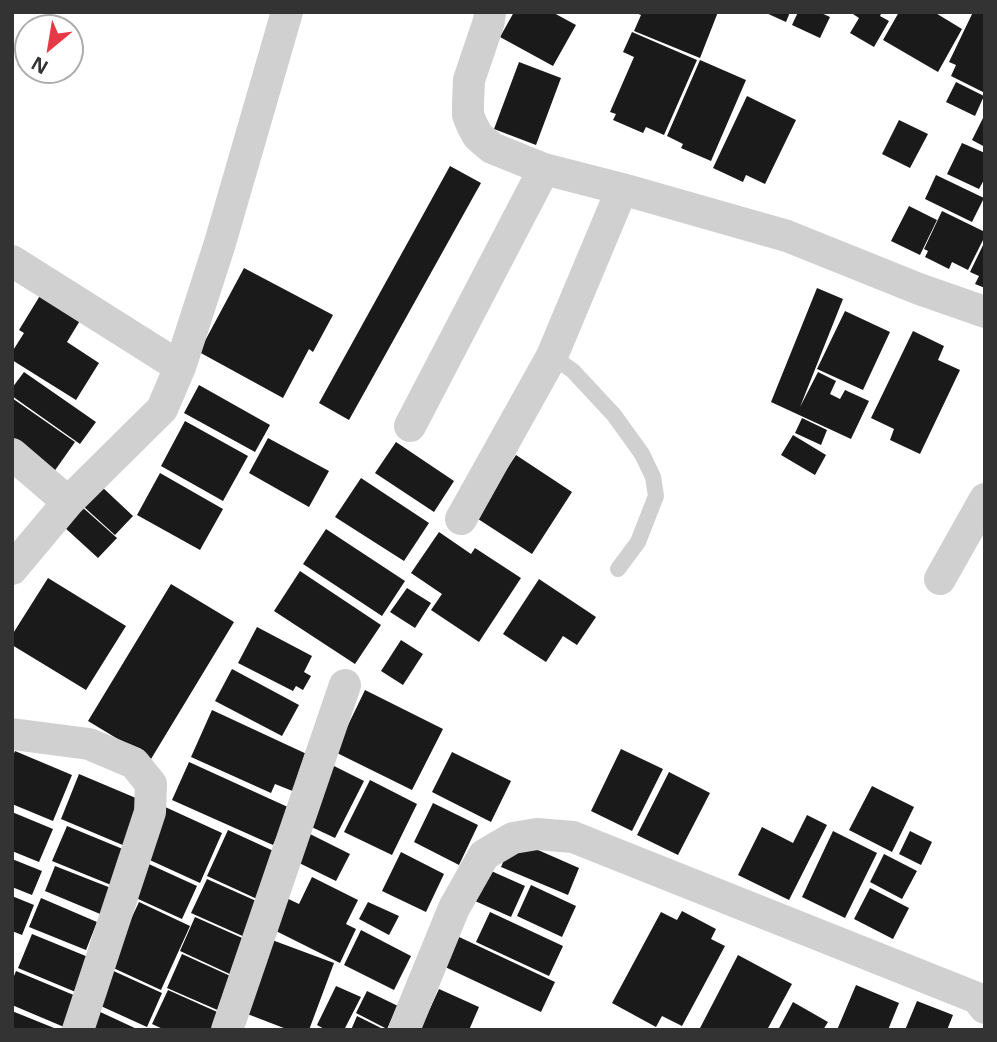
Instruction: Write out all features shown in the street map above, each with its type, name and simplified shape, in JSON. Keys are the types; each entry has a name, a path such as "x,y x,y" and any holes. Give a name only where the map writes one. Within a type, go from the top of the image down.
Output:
{"street":[{"path":"12,569 68,502 163,409 180,368 220,243 286,12"},
{"path":"490,12 469,80 468,115 478,136 492,148 544,169 622,188 787,236 919,289 985,312"},
{"path":"410,426 544,169"},
{"path":"461,519 552,356 622,188"},
{"path":"12,261 180,368"},
{"path":"12,454 68,502"},
{"path":"940,579 985,499"},
{"path":"227,1030 345,685"},
{"path":"12,734 89,744 134,763 151,784 149,812 78,1030"},
{"path":"404,1030 454,908 484,855 513,838 537,834 573,837 977,998 985,1008"}],"lane":[{"path":"552,356 573,371 614,415 642,454 653,477 656,496 638,542 618,569"}],"building":[{"path":"514,12 552,12 576,25 553,66 500,37"},
{"path":"633,12 718,12 700,58 634,31 641,15"},
{"path":"764,12 790,12 786,22"},
{"path":"798,12 819,12 830,17 820,38 792,25"},
{"path":"850,12 882,12 880,16 889,21 874,47 850,33 859,18"},
{"path":"899,12 934,12 962,29 938,72 883,40"},
{"path":"973,12 985,12 985,93 951,76 956,65 949,62"},
{"path":"632,32 697,60 664,135 646,127 643,133 613,120 616,114 610,112 634,57 623,52"},
{"path":"700,60 746,80 711,161 681,148 683,144 667,136"},
{"path":"519,62 561,78 536,145 494,129"},
{"path":"956,82 984,96 975,116 946,102"},
{"path":"747,96 796,120 765,184 746,175 743,182 713,168"},
{"path":"985,114 985,147 972,140"},
{"path":"899,120 928,134 910,168 882,154"},
{"path":"962,143 985,153 985,178 979,189 947,174"},
{"path":"450,166 481,183 349,420 319,403"},
{"path":"936,175 984,198 972,222 925,199"},
{"path":"909,206 937,220 920,255 891,241"},
{"path":"942,211 985,232 968,270 952,262 949,269 925,257 928,251 924,249"},
{"path":"985,241 985,288 975,284 979,276 970,272"},
{"path":"244,268 333,315 313,352 309,349 283,398 199,352"},
{"path":"817,288 843,299 800,407 818,372 836,381 830,394 840,399 845,390 869,401 851,439 771,402"},
{"path":"41,294 81,319 67,342 99,363 76,400 12,360 12,352 24,333 19,330"},
{"path":"845,311 890,332 863,390 817,369"},
{"path":"913,331 944,346 938,360 960,370 920,454 890,440 894,429 871,418"},
{"path":"24,372 96,422 80,444 12,396 12,388"},
{"path":"199,385 270,425 255,452 184,413"},
{"path":"12,398 75,442 51,476 12,448"},
{"path":"802,418 827,430 821,445 795,433"},
{"path":"185,421 248,456 223,501 161,466"},
{"path":"793,435 826,455 815,475 781,455"},
{"path":"268,438 329,471 309,507 249,473"},
{"path":"396,442 454,481 434,512 375,473"},
{"path":"516,455 572,492 532,554 475,517"},
{"path":"160,473 223,509 200,550 137,515"},
{"path":"361,478 429,523 404,561 335,517"},
{"path":"101,486 133,516 115,535 83,506"},
{"path":"81,506 117,538 98,558 63,526"},
{"path":"326,529 405,581 382,616 303,564"},
{"path":"439,532 471,554 475,548 521,578 479,642 431,610 442,594 411,573"},
{"path":"300,571 381,625 355,664 274,611"},
{"path":"48,578 126,626 86,690 12,645 12,635"},
{"path":"539,579 596,617 577,645 563,636 546,662 503,634"},
{"path":"171,584 234,622 151,759 88,721"},
{"path":"407,588 431,603 415,628 390,612"},
{"path":"257,627 312,656 304,672 311,676 303,690 296,686 293,691 238,663"},
{"path":"401,640 423,654 403,685 381,671"},
{"path":"232,669 299,705 282,736 215,701"},
{"path":"365,690 443,729 412,790 335,752"},
{"path":"212,710 311,756 295,792 275,784 271,793 191,757"},
{"path":"621,749 663,769 632,831 591,811"},
{"path":"15,751 72,775 53,821 12,804 12,758"},
{"path":"452,752 511,781 491,822 432,792"},
{"path":"189,762 290,808 273,845 172,800"},
{"path":"332,765 364,781 335,838 303,823"},
{"path":"669,772 710,793 678,855 637,835"},
{"path":"79,774 143,801 125,846 61,819"},
{"path":"370,780 417,804 392,855 344,832"},
{"path":"872,786 914,807 892,852 849,830"},
{"path":"433,803 478,825 459,865 414,842"},
{"path":"163,806 222,833 200,883 141,856"},
{"path":"12,812 53,829 39,862 12,851"},
{"path":"807,815 827,825 789,900 738,875 762,827 793,843"},
{"path":"67,826 130,852 116,887 52,861"},
{"path":"228,830 278,853 257,899 207,876"},
{"path":"304,831 350,854 336,881 291,859"},
{"path":"833,831 877,853 845,918 802,897"},
{"path":"910,831 932,842 921,865 899,854"},
{"path":"513,839 579,868 568,895 501,867"},
{"path":"401,852 444,874 426,912 382,891"},
{"path":"884,854 917,871 902,899 870,882"},
{"path":"12,859 42,871 32,895 12,887"},
{"path":"140,860 197,886 182,919 125,893"},
{"path":"55,866 116,890 105,916 45,891"},
{"path":"480,866 525,886 511,917 466,897"},
{"path":"312,877 358,900 346,924 356,929 340,963 264,925 280,895 299,904"},
{"path":"207,879 263,904 247,938 191,913"},
{"path":"531,885 576,906 562,937 517,916"},
{"path":"870,888 909,908 893,939 854,919"},
{"path":"12,896 34,905 22,935 12,931"},
{"path":"41,898 97,922 86,950 29,927"},
{"path":"139,902 190,926 161,990 109,966"},
{"path":"368,902 399,916 389,935 359,919"},
{"path":"682,911 716,929 711,939 725,946 682,1026 662,1016 656,1027 612,1003 661,912 677,920"},
{"path":"490,912 563,946 549,976 476,942"},
{"path":"195,917 249,941 234,976 180,951"},
{"path":"361,930 411,956 394,990 344,965"},
{"path":"32,934 93,959 78,993 18,968"},
{"path":"457,936 555,982 541,1012 443,966"},
{"path":"264,937 334,963 309,1030 289,1030 237,1010"},
{"path":"182,954 237,979 222,1012 167,988"},
{"path":"738,955 792,984 767,1030 699,1030"},
{"path":"107,968 162,993 147,1027 92,1002"},
{"path":"16,971 76,996 64,1027 12,1005 12,981"},
{"path":"856,985 899,1003 888,1030 837,1030"},
{"path":"336,986 361,997 344,1030 326,1030 317,1025"},
{"path":"439,989 479,1007 469,1030 420,1030"},
{"path":"168,990 224,1015 217,1030 165,1030 152,1024"},
{"path":"367,991 398,1006 387,1029 356,1013"},
{"path":"917,1001 953,1015 947,1030 905,1030"},
{"path":"793,1002 828,1022 823,1030 778,1030"},
{"path":"96,1010 139,1030 87,1030"},
{"path":"12,1011 59,1030 12,1030"},
{"path":"357,1016 385,1030 351,1030"}]}
